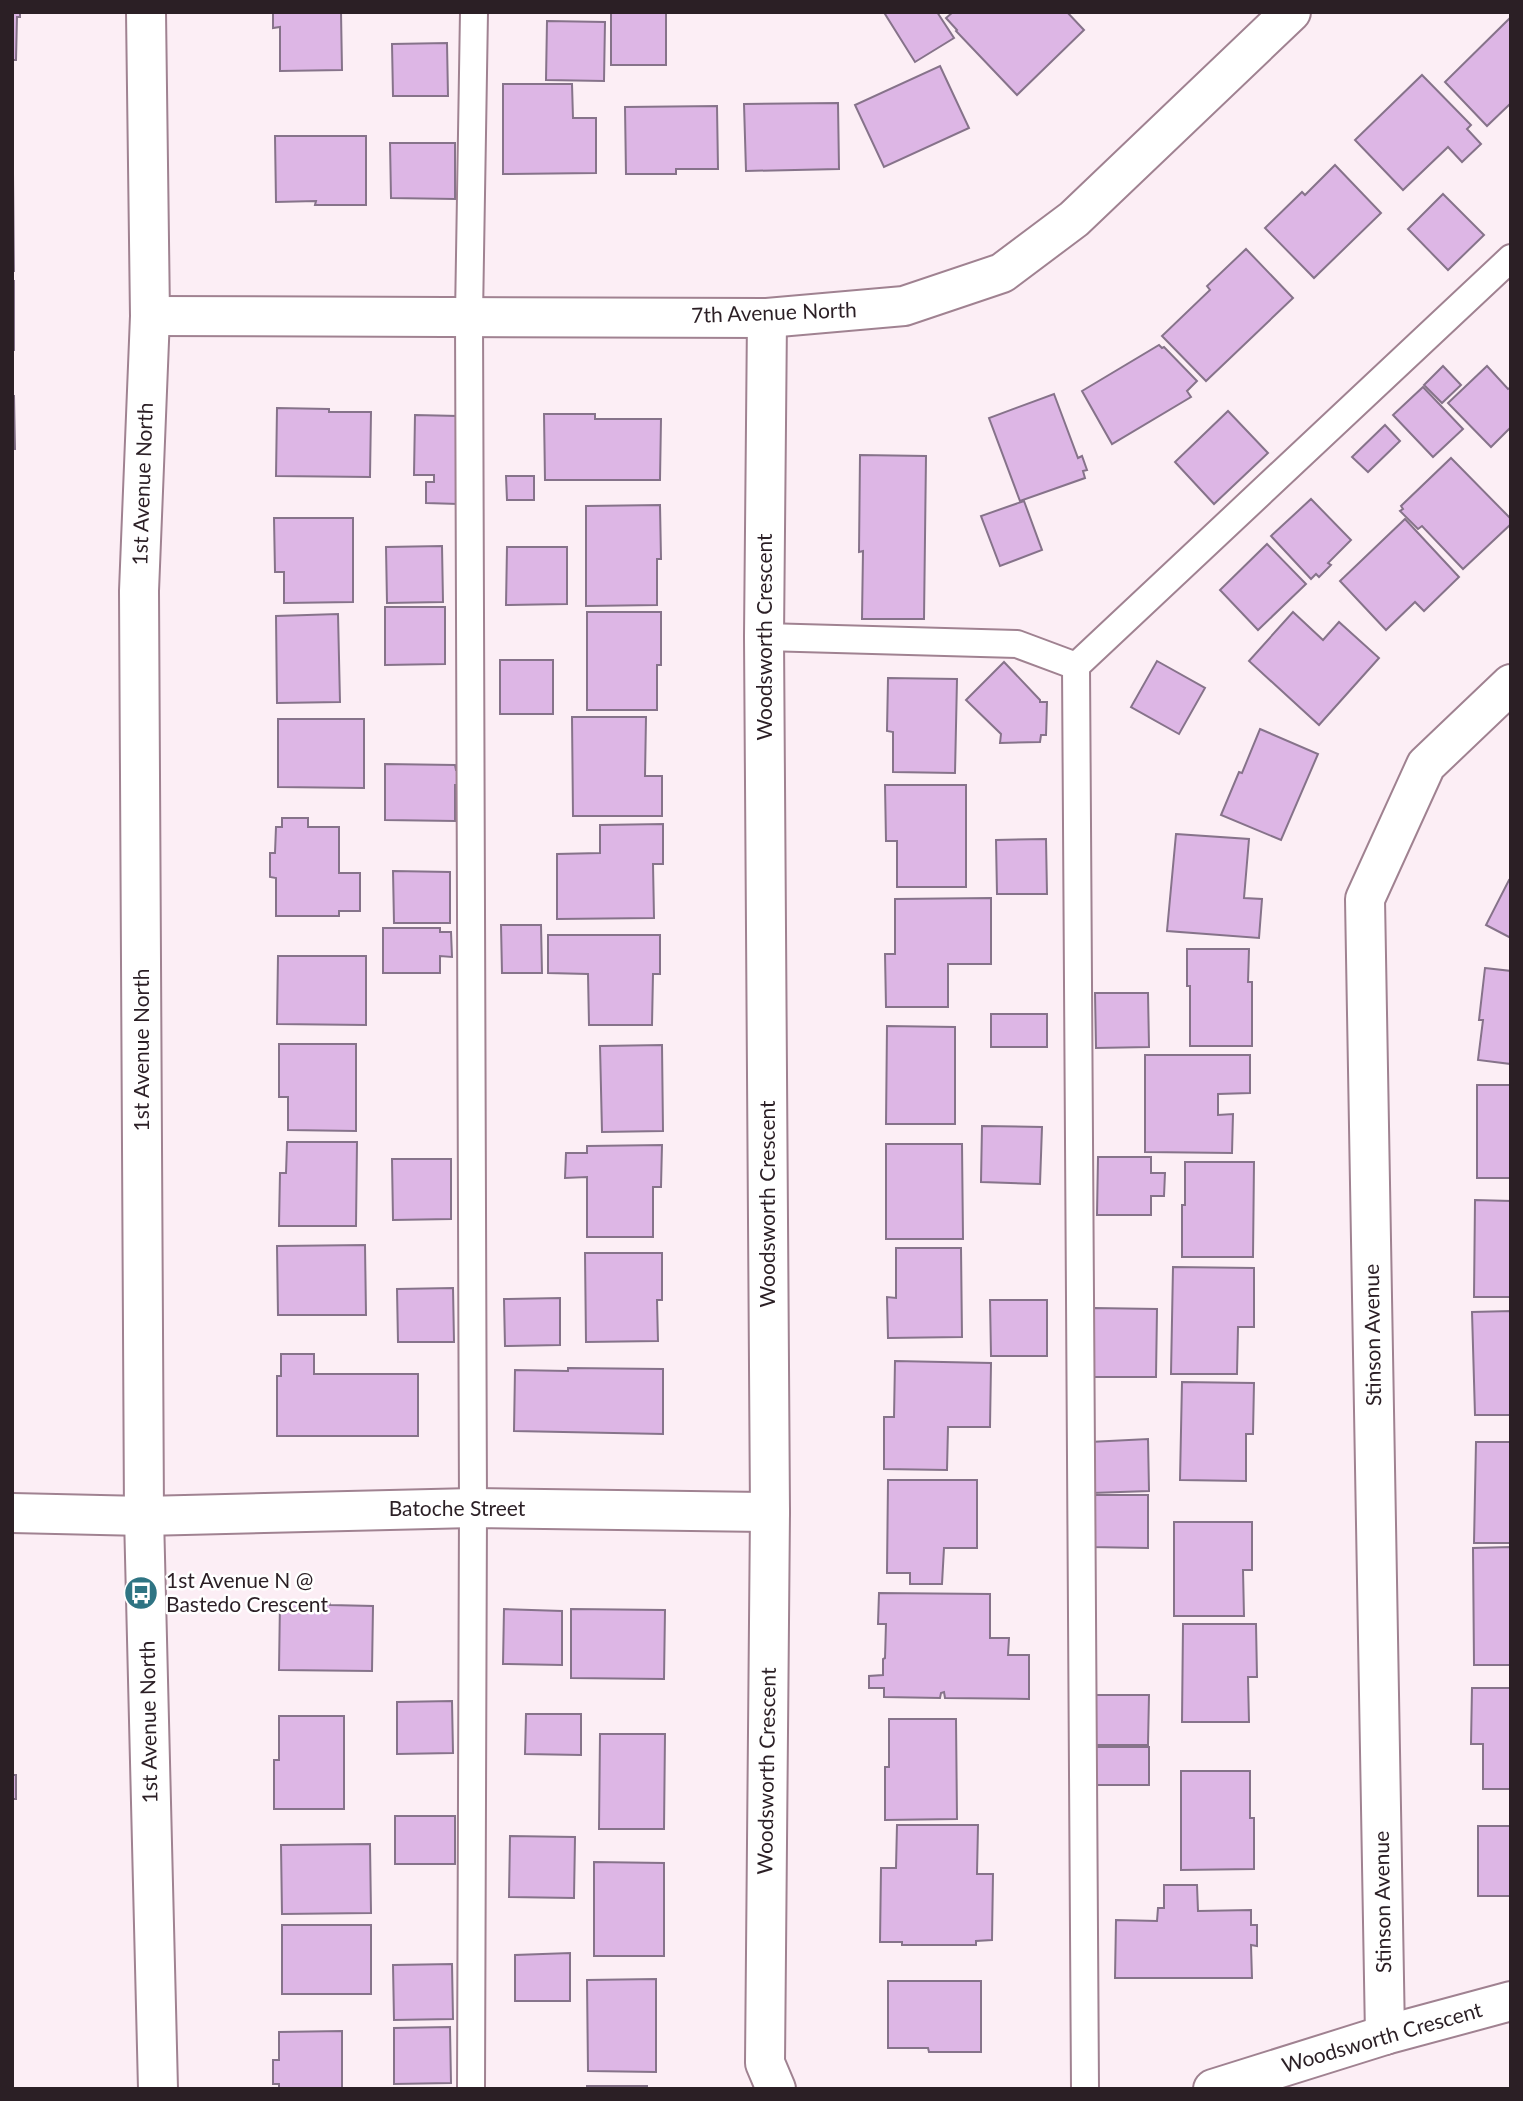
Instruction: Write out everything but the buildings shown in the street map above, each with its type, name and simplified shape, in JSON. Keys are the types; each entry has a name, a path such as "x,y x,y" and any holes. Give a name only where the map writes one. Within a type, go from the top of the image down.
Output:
{"street":[{"name":"1st Avenue North","path":"146,12 150,316 139,591 144,1516 158,2089"},
{"name":"7th Avenue North","path":"150,316 767,318 904,306 1002,273 1074,219 1291,12"},
{"name":"Woodsworth Crescent","path":"767,318 764,637 770,1511 765,2063 776,2089"},
{"name":"Stinson Avenue","path":"1385,2035 1365,899 1426,765 1511,684"},
{"name":"Batoche Street","path":"12,1513 144,1516 472,1508 770,1511"},
{"name":"Woodsworth Crescent","path":"1213,2089 1385,2035 1511,2001"}],"lane":[{"path":"471,2089 470,316 474,12"},
{"path":"1085,2089 1076,666 1511,258"},
{"path":"764,637 1017,644 1076,666"}],"place":[{"name":"1st Avenue N @ Bastedo Crescent","path":"141,1593"}]}
